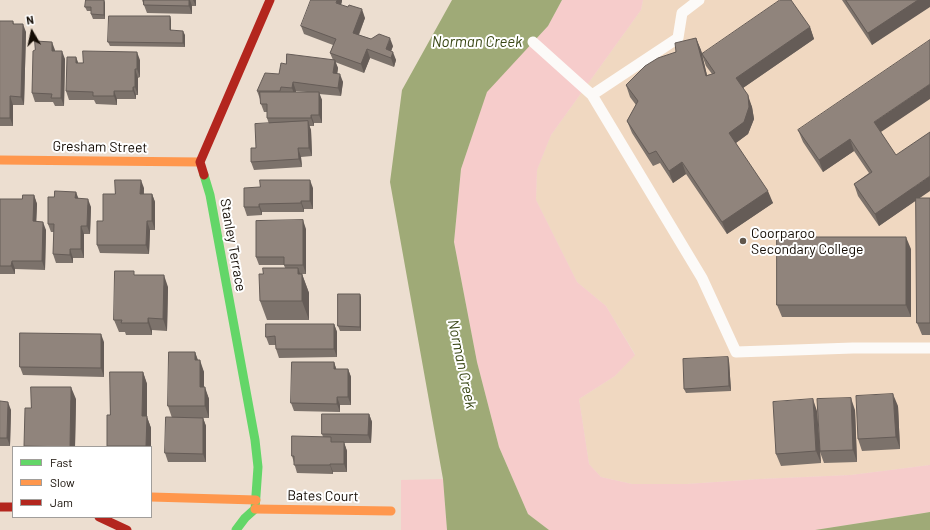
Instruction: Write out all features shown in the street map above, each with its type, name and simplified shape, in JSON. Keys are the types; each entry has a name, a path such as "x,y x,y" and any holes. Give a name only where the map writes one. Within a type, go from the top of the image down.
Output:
{"street":[{"path":"200,162 270,0"},
{"name":"Gresham Street","path":"0,160 200,162"},
{"name":"Stanley Terrace","path":"200,162 210,195 256,446 258,467 255,504"},
{"name":"Bates Court","path":"152,497 391,511"},
{"path":"236,530 255,504"},
{"path":"0,506 12,506"},
{"path":"101,518 127,530"}],"lane":[{"path":"592,95 678,38 682,13 699,0"},
{"path":"533,42 592,95 702,278 736,352 853,348 930,348"}],"shaded area":[{"path":"562,0 643,0 641,10 551,135 537,170 536,200 577,282 606,306 635,355 615,376 579,399 589,464 601,477 632,484 687,484 851,475 930,465 930,512 815,530 549,530 528,514 499,447 477,362 454,242 461,169 487,91 548,26"},
{"name":"Coorparoo Secondary College","path":"643,0 930,0 930,465 851,475 687,484 632,484 601,477 589,464 579,399 615,376 635,354 606,306 577,282 536,200 537,170 551,135 641,10"},
{"path":"443,479 447,530 401,530 401,480"}],"water":[{"name":"Norman Creek","path":"452,0 562,0 548,26 487,92 461,169 454,242 477,362 499,447 528,514 549,530 447,530 443,479 390,182 402,90"},
{"path":"930,512 930,530 815,530 924,513"}],"building":[{"path":"86,0 104,0 104,15 91,14 91,7 85,7"},
{"path":"144,0 189,0 189,6 144,5"},
{"path":"311,0 337,0 336,3 362,9 353,33 371,39 379,34 390,38 386,49 393,52 391,58 367,49 361,64 330,53 336,39 301,26"},
{"path":"780,0 791,0 810,27 736,78 748,95 749,107 744,122 729,133 768,191 722,222 682,162 669,171 656,151 649,154 627,121 638,101 626,85 645,66 658,58 676,52 675,43 696,38 706,76 715,73 702,54"},
{"path":"846,0 918,0 868,33"},
{"path":"109,16 170,16 170,30 183,31 183,43 108,42"},
{"path":"0,21 13,21 13,24 23,24 21,97 10,96 10,118 0,118"},
{"path":"930,40 930,84 874,122 896,155 930,132 930,176 875,214 854,184 872,172 850,139 819,160 798,130"},
{"path":"35,41 52,42 52,51 62,51 61,98 51,98 52,94 32,93 33,51 35,50"},
{"path":"83,51 137,52 137,69 135,69 135,87 133,87 133,91 114,91 114,96 93,96 93,92 66,91 67,57 76,57 76,63 83,63"},
{"path":"287,54 335,60 333,73 340,74 338,88 293,82 292,88 281,87 280,91 257,91 265,73 279,74 281,63 286,64"},
{"path":"260,92 319,92 319,115 311,115 311,118 267,118 267,104 261,104"},
{"path":"308,121 309,148 298,148 299,159 251,162 251,148 256,148 255,124"},
{"path":"115,180 141,180 140,194 152,194 152,221 147,221 146,245 97,245 97,221 103,221 103,194 115,194"},
{"path":"260,180 310,180 310,201 301,201 301,203 259,204 259,207 244,207 244,188 260,187"},
{"path":"55,191 76,192 75,198 88,199 87,226 81,226 81,249 70,249 70,255 53,254 54,224 48,224 48,197 54,197"},
{"path":"23,195 34,195 33,221 43,222 42,261 12,261 11,266 0,266 0,199 22,199"},
{"path":"916,198 930,198 930,323 917,323"},
{"path":"303,220 303,265 284,265 284,257 256,257 256,221"},
{"path":"777,237 906,237 906,305 777,305"},
{"path":"263,268 298,268 298,274 302,274 302,301 260,301 259,274 263,274"},
{"path":"115,271 134,271 134,275 164,275 163,319 148,318 148,323 121,323 122,320 114,320"},
{"path":"338,294 360,294 360,327 338,326"},
{"path":"266,324 334,324 334,349 276,349 275,336 266,337"},
{"path":"20,333 101,334 101,368 20,367"},
{"path":"169,352 195,352 195,360 200,360 200,387 205,387 205,406 168,406"},
{"path":"728,357 729,386 684,389 683,359"},
{"path":"292,362 334,362 334,369 348,369 348,397 337,397 337,404 291,403"},
{"path":"110,372 143,372 142,416 147,416 146,446 107,446 107,415 110,415"},
{"path":"31,387 71,387 70,446 24,446 25,408 31,408"},
{"path":"893,394 896,437 858,439 856,396"},
{"path":"851,398 853,450 820,451 817,399"},
{"path":"813,399 816,451 776,454 773,402"},
{"path":"0,401 8,402 7,438 0,438"},
{"path":"322,414 369,414 368,435 322,434"},
{"path":"166,417 203,418 203,454 165,453"},
{"path":"292,436 331,437 331,442 344,442 344,464 294,465 294,456 292,456"}],"traffic: fast":[{"path":"204,175 210,195 255,440 258,467 255,509"},
{"path":"236,530 245,518 255,509"}],"traffic: slow":[{"path":"0,160 200,162"},
{"path":"152,497 256,500"},
{"path":"255,509 391,511"}],"traffic: jam":[{"path":"204,175 200,162 270,0"},
{"path":"0,507 12,507"},
{"path":"101,518 127,530"}],"place":[{"name":"Coorparoo Secondary College","path":"743,241"}]}
